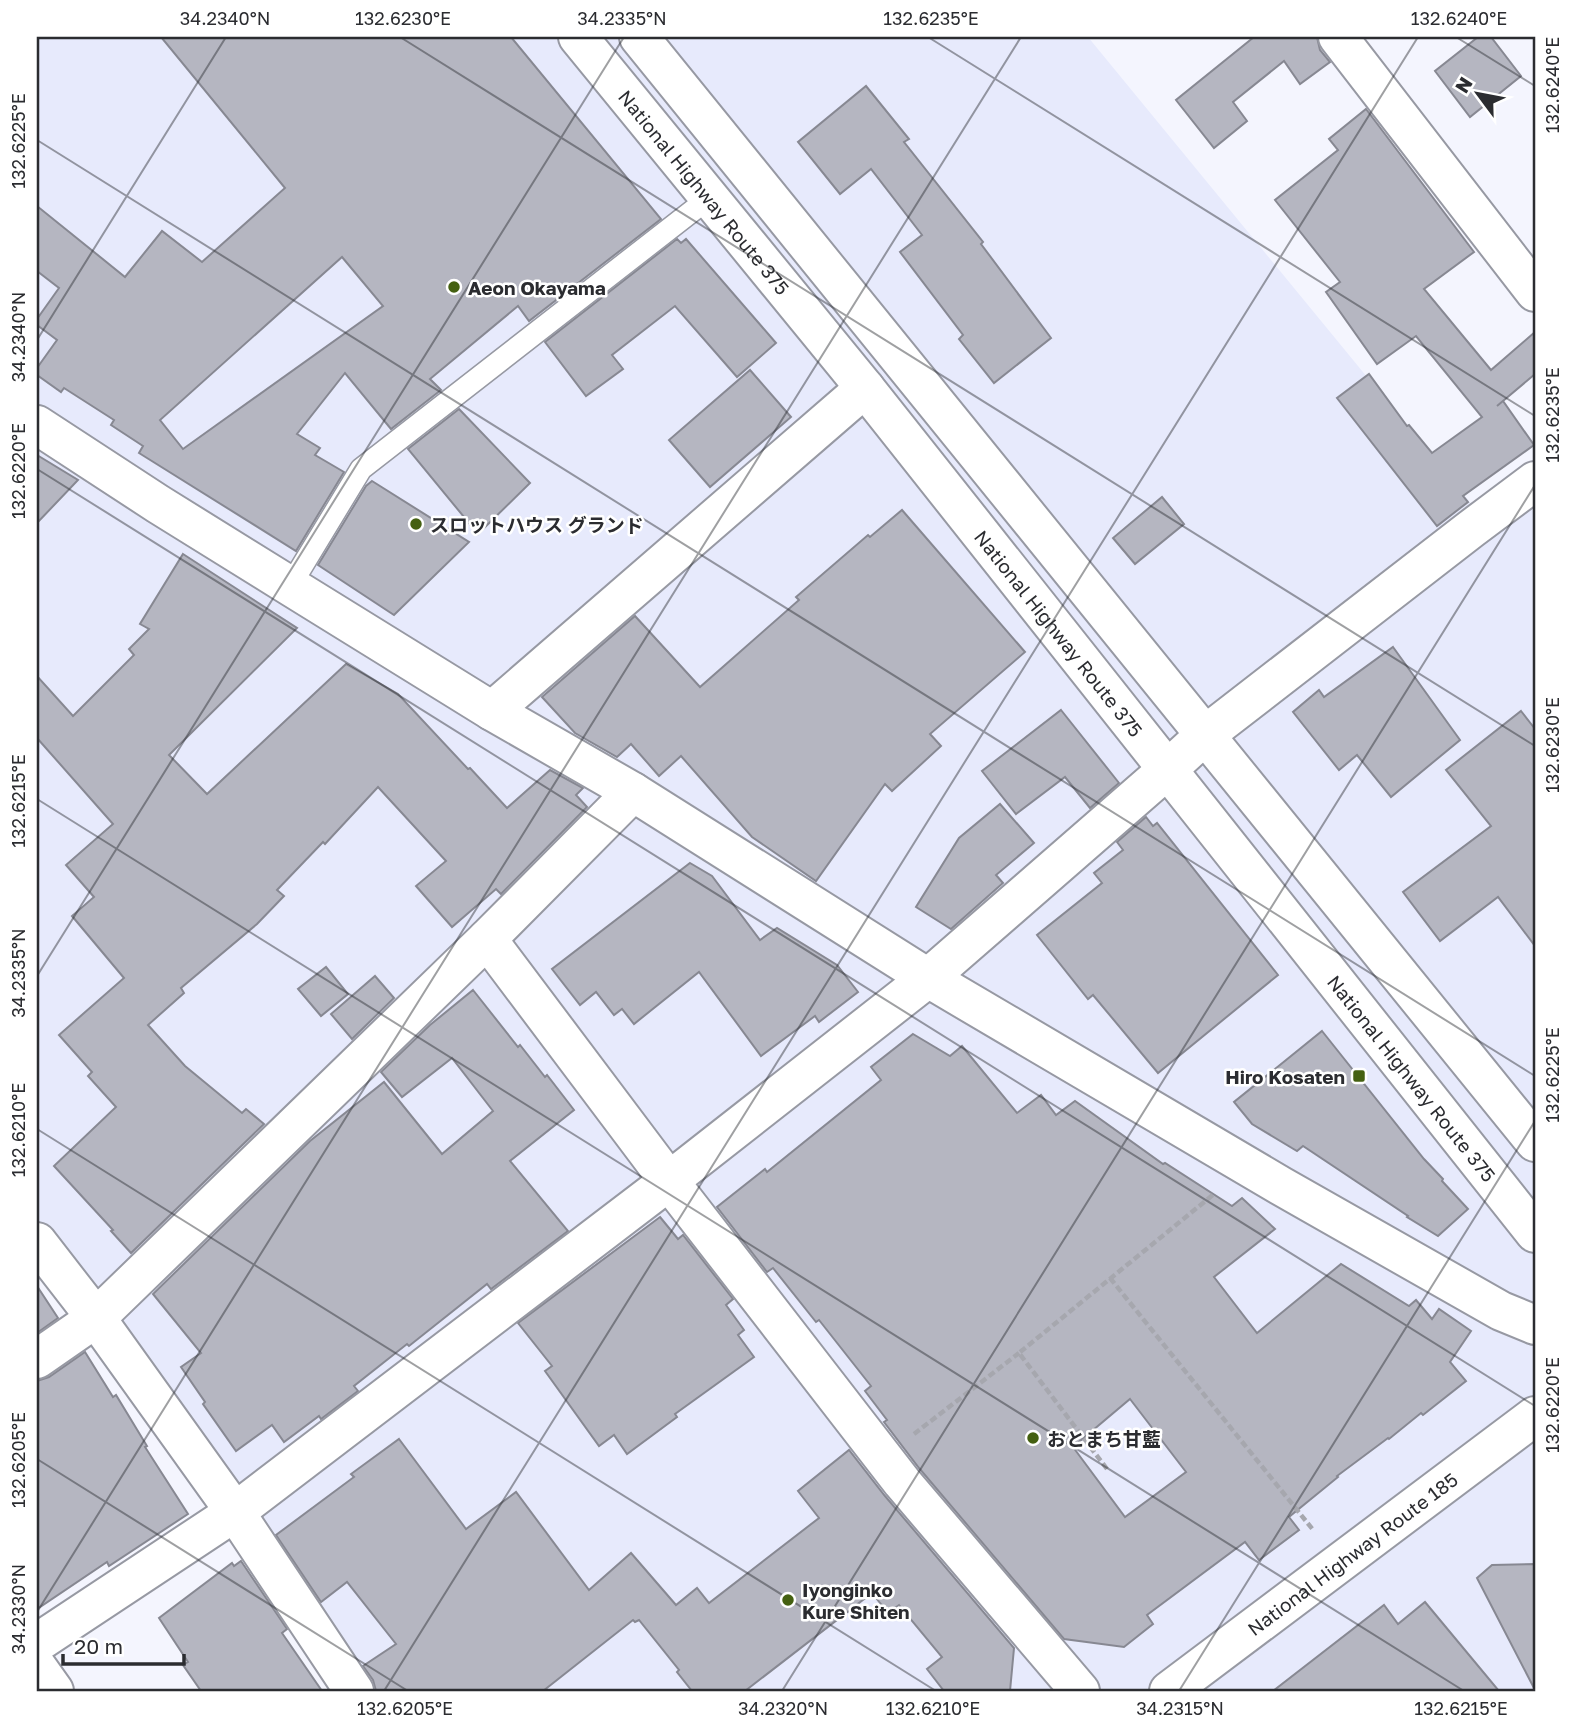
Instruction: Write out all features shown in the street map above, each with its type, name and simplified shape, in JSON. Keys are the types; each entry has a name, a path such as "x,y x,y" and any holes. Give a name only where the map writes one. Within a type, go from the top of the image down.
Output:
{"main road":[{"name":"National Highway Route 375","path":"578,37 865,388 1535,1233"},
{"path":"639,37 1535,1142"},
{"path":"1338,37 1535,292"},
{"path":"492,711 865,388"},
{"path":"37,425 290,586 492,711 633,792 928,978 1248,1167 1501,1311 1535,1325"},
{"path":"37,1643 235,1512 669,1181 928,978 1205,736 1535,481"},
{"path":"37,1359 96,1318 488,939 633,792"},
{"path":"488,939 669,1181 883,1458 1080,1691"},
{"path":"37,1242 96,1318 235,1512 354,1691"},
{"name":"National Highway Route 185","path":"1169,1691 1535,1416"},
{"path":"37,1667 54,1691"}],"lane":[{"path":"290,586 361,469 709,198"}],"path":[{"path":"883,1458 1019,1353 1248,1167"},
{"path":"1110,1278 1339,1562"},
{"path":"1019,1353 1107,1469"}],"shaded area":[{"path":"37,37 1088,37 1486,522 1535,487 1535,1691 342,1691 37,1260"}],"building":[{"path":"161,37 511,37 661,219 529,321 518,306 430,379 441,390 391,429 345,373 297,434 320,448 315,455 344,472 296,551 139,453 143,446 111,425 114,420 64,388 61,392 37,375 37,368 57,340 37,325 37,319 59,288 37,271 37,206 125,277 162,231 202,262 285,188","holes":["342,257 383,306 183,449 160,420"]},
{"path":"1254,37 1317,37 1320,50 1330,62 1300,84 1284,61 1233,102 1247,121 1214,148 1176,100"},
{"path":"1478,37 1491,37 1521,76 1470,117 1435,71"},
{"path":"866,86 909,139 904,142 983,242 981,244 1051,338 994,383 959,339 963,335 900,252 922,235 871,169 840,194 798,142"},
{"path":"1366,109 1474,252 1424,289 1491,370 1535,332 1535,374 1497,406 1503,401 1534,445 1463,496 1468,502 1437,526 1337,398 1369,374 1407,426 1409,425 1432,453 1482,417 1416,336 1377,364 1326,292 1340,282 1275,200 1338,150 1329,139"},
{"path":"677,239 681,243 686,239 776,343 737,377 675,306 612,355 623,369 586,396 545,342"},
{"path":"750,370 791,417 710,487 669,440"},
{"path":"459,409 530,483 478,534 408,449"},
{"path":"37,455 78,480 37,523"},
{"path":"372,481 469,542 394,615 318,565 366,486"},
{"path":"1162,497 1184,524 1135,564 1113,538"},
{"path":"902,510 1025,652 930,734 941,746 892,791 885,784 816,881 752,837 681,756 659,776 631,744 617,757 575,733 542,697 635,616 700,687 799,600 796,597 868,535 870,537"},
{"path":"183,554 297,628 169,755 207,794 346,664 398,694 507,808 550,770 583,788 576,795 587,807 501,894 496,889 452,927 416,886 446,861 378,787 277,890 284,896 257,924 181,988 184,993 148,1025 185,1066 242,1113 246,1109 264,1124 131,1253 54,1166 116,1107 88,1076 92,1072 59,1035 124,978 72,916 94,897 66,865 113,824 37,738 37,676 73,716 134,655 129,649 149,629 140,624"},
{"path":"1393,647 1460,740 1391,797 1357,755 1339,770 1293,712 1319,690 1324,697"},
{"path":"1061,710 1119,783 1090,808 1065,777 1016,814 982,771"},
{"path":"1521,711 1535,729 1535,946 1498,897 1440,941 1403,892 1491,826 1446,770"},
{"path":"1000,804 1034,843 996,875 1003,883 951,929 916,907 959,838"},
{"path":"1146,817 1153,826 1157,823 1278,975 1158,1073 1093,995 1088,999 1037,935 1102,883 1094,873 1123,850 1117,842"},
{"path":"690,863 712,876 760,940 777,928 837,965 858,992 819,1022 815,1016 761,1056 699,972 634,1024 622,1009 614,1015 596,992 580,1005 552,969"},
{"path":"326,967 348,994 321,1016 298,989"},
{"path":"375,976 394,998 352,1039 331,1014"},
{"path":"473,990 518,1047 520,1045 545,1077 547,1075 574,1110 510,1161 568,1231 491,1289 487,1284 409,1346 407,1344 354,1386 358,1391 321,1419 319,1416 284,1442 272,1425 236,1451 181,1367 201,1353 153,1294 310,1141 384,1082 442,1154 493,1111 452,1058 402,1097 381,1072 430,1025"},
{"path":"1322,1031 1442,1181 1468,1209 1438,1236 1303,1146 1297,1151 1252,1124 1234,1102"},
{"path":"913,1034 950,1056 962,1046 1017,1113 1041,1095 1056,1115 1075,1101 1163,1164 1232,1206 1242,1198 1275,1229 1214,1277 1257,1333 1341,1264 1409,1306 1416,1300 1432,1319 1439,1309 1471,1331 1450,1362 1466,1381 1337,1476 1289,1517 1299,1530 1259,1560 1245,1542 1147,1615 1153,1624 1124,1647 1064,1639 919,1468 884,1422 887,1420 865,1391 871,1386 819,1320 816,1322 773,1268 767,1272 717,1207 765,1169 767,1172 881,1080 871,1067","holes":["1130,1399 1186,1472 1125,1517 1073,1447"]},
{"path":"660,1217 678,1239 683,1235 733,1299 726,1305 744,1330 738,1335 754,1357 675,1414 677,1417 627,1454 614,1435 599,1446 545,1371 552,1366 518,1323"},
{"path":"37,1286 58,1318 37,1333"},
{"path":"85,1352 113,1397 116,1395 147,1446 145,1447 188,1514 109,1566 107,1562 37,1609 37,1381 49,1377"},
{"path":"399,1439 466,1529 516,1492 589,1590 631,1553 676,1605 697,1588 709,1603 819,1518 798,1491 849,1450 1014,1648 1010,1691 944,1691 927,1669 942,1657 899,1605 888,1613 872,1593 745,1691 692,1691 677,1672 679,1670 639,1620 633,1620 543,1691 376,1691 373,1680 363,1666 396,1644 347,1582 321,1602 276,1535 354,1477 351,1474"},
{"path":"241,1561 287,1629 282,1633 322,1691 201,1691 183,1665 188,1662 159,1618 232,1563 234,1566"},
{"path":"1535,1564 1535,1690 1477,1578 1492,1565"},
{"path":"1425,1602 1499,1691 1273,1691 1384,1605 1398,1624"}],"place":[{"name":"Aeon Okayama","path":"454,287"},
{"name":"スロットハウス グランド","path":"416,524"},
{"name":"Hiro Kosaten","path":"1359,1076"},
{"name":"おとまち甘藍","path":"1033,1438"},
{"name":"Iyonginko Kure Shiten","path":"788,1600"}]}
